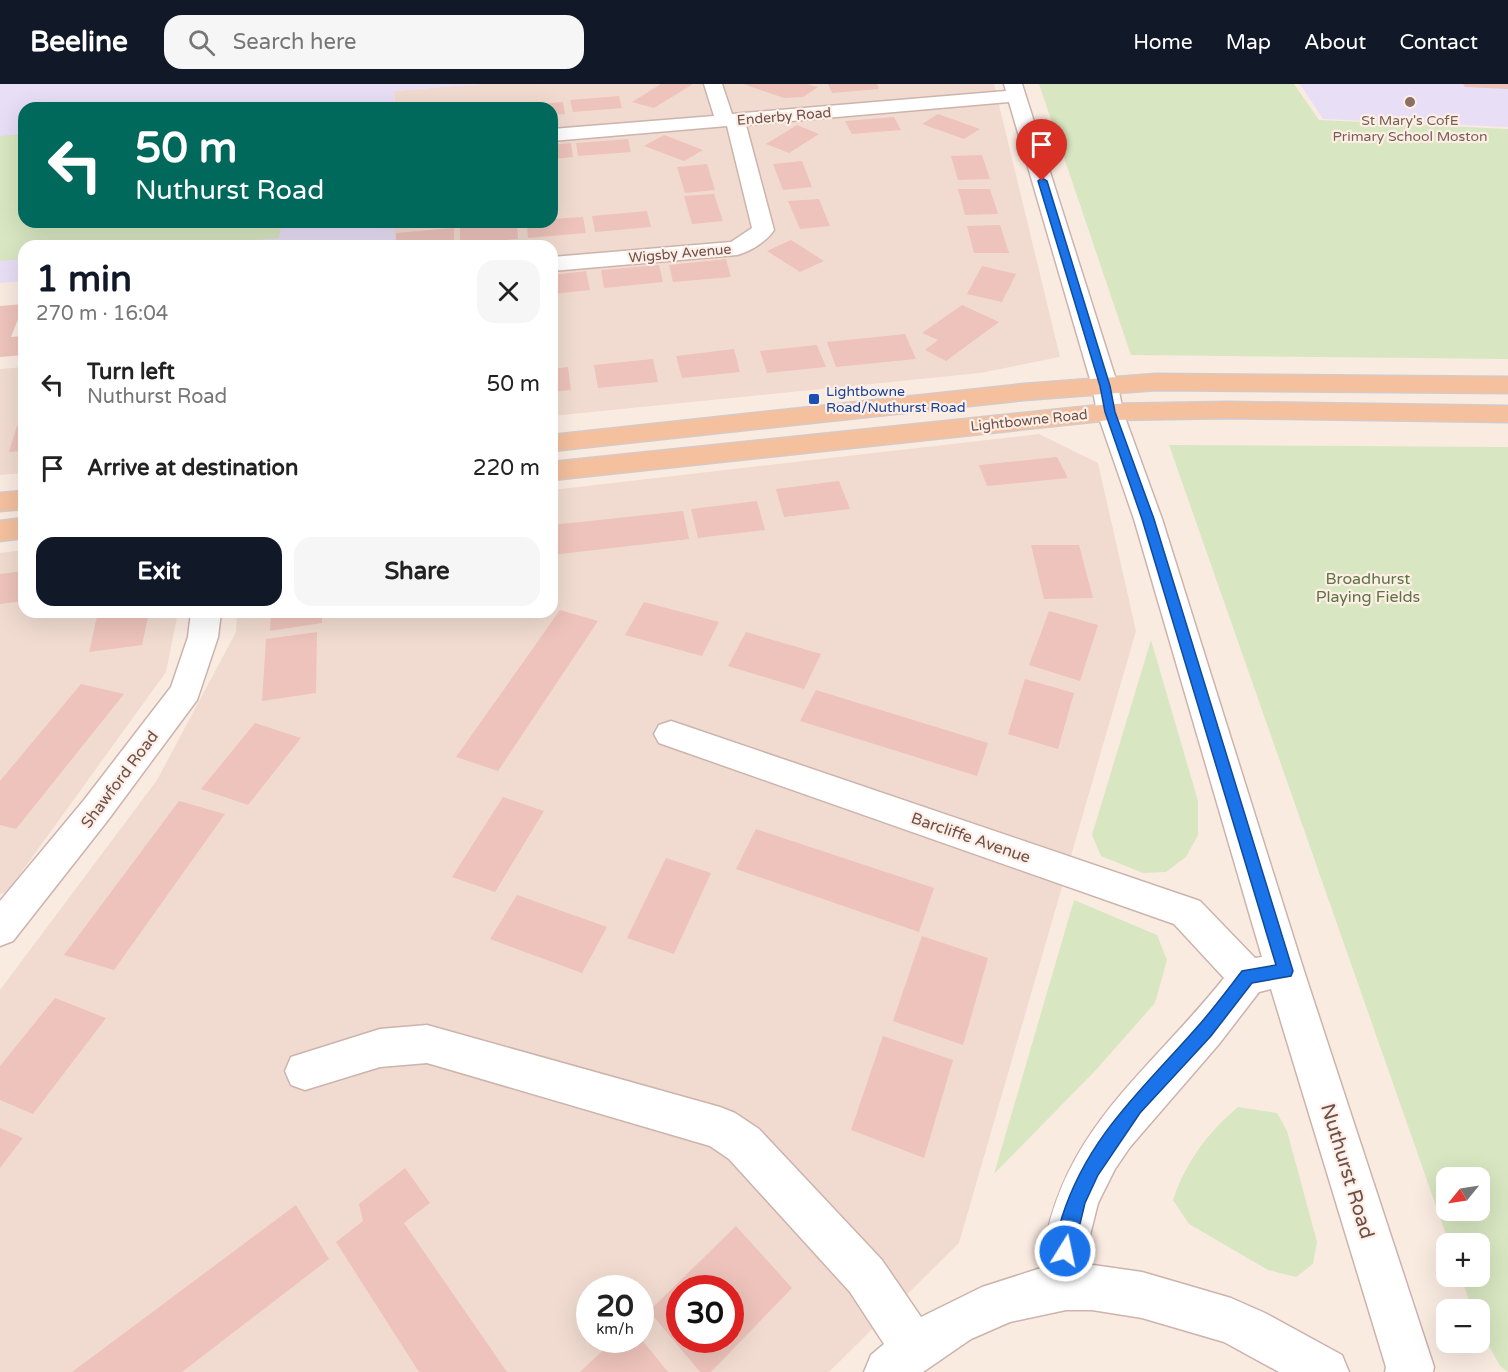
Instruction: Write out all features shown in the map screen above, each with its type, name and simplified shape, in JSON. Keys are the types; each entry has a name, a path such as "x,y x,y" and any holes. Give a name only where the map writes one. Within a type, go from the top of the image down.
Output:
{"main road":[{"name":"Lightbowne Road","path":"558,470 1108,399 1156,382 1508,385"},
{"name":"Lightbowne Road","path":"558,442 1024,392 1240,410 1508,414"},
{"path":"0,502 18,500"},
{"path":"0,531 18,529"}],"street":[{"path":"713,84 730,121"},
{"name":"Enderby Road","path":"558,135 730,121 1015,90"},
{"name":"Nuthurst Road","path":"1015,90 1108,399 1148,519 1267,974 1406,1355 1409,1372"},
{"name":"Wigsby Avenue","path":"558,263 737,248 763,230 730,121"},
{"name":"Shawford Road","path":"0,929 96,810 186,691 202,637 205,618"},
{"name":"Barcliffe Avenue","path":"671,734 1187,912 1267,974"},
{"path":"1061,1288 1067,1232 1091,1169 1134,1107 1205,1030 1267,974"},
{"path":"305,1071 380,1048 427,1044 720,1128 744,1144 866,1276 901,1361 941,1331 980,1310 1021,1296 1061,1288 1091,1287 1151,1296 1236,1323 1325,1372"}],"shaded area":[{"path":"0,84 480,84 394,91 394,102 18,102 18,228 395,228 395,240 18,240 18,282 0,283"},
{"path":"480,84 994,84 1060,357 980,373 558,415 558,240 386,240 388,228 558,228 558,102 395,102 394,91"},
{"name":"St Mary's CofE Primary School Moston","path":"1300,84 1508,84 1508,127 1323,119"},
{"path":"18,368 18,474 0,475 0,369"},
{"path":"1039,434 1098,463 1136,631 959,1243 829,1372 0,1372 0,990 157,780 236,632 237,618 558,618 558,489"},
{"path":"18,551 18,618 177,618 166,672 7,892 0,894 0,553"}],"green space":[{"path":"1039,84 1294,84 1319,120 1508,129 1508,359 1131,355"},
{"path":"18,134 18,228 281,228 279,238 255,240 18,240 18,260 0,261 0,136"},
{"name":"Broadhurst Playing Fields","path":"1169,445 1508,447 1508,1372 1500,1366 1490,1348 1490,1299 1469,1299 1464,1287 1490,1287 1490,1233 1445,1233 1441,1221 1490,1221 1490,1167 1436,1167 1436,1206"},
{"path":"1151,640 1198,801 1198,835 1186,857 1166,872 1143,873 1101,856 1092,835"},
{"path":"1074,900 1157,935 1167,960 1155,1003 1095,1071 994,1174"},
{"path":"1238,1107 1277,1113 1287,1131 1317,1242 1313,1264 1296,1277 1268,1270 1189,1224 1173,1200 1184,1173 1199,1149"}],"building":[{"path":"661,84 693,84 654,108 632,102"},
{"path":"743,84 807,84 818,87 803,97 784,98"},
{"path":"828,84 877,84 879,89 832,93"},
{"path":"1463,84 1508,84 1508,89 1465,87"},
{"path":"619,96 622,108 573,112 570,100"},
{"path":"558,102 563,102 565,114 558,115"},
{"path":"938,114 980,129 964,139 922,124"},
{"path":"894,117 901,130 852,134 845,121"},
{"path":"797,125 819,134 789,153 766,144"},
{"path":"664,135 703,150 684,161 644,146"},
{"path":"628,139 631,152 578,156 576,143"},
{"path":"571,143 573,157 558,158 558,144"},
{"path":"982,155 990,179 958,180 951,156"},
{"path":"802,161 812,187 783,190 773,164"},
{"path":"707,164 715,190 685,193 677,167"},
{"path":"958,189 990,189 998,214 965,215"},
{"path":"714,194 723,221 692,224 684,196"},
{"path":"819,199 830,226 800,229 788,201"},
{"path":"647,211 651,227 595,232 592,216"},
{"path":"583,217 586,233 528,238 527,228 558,228 558,219"},
{"path":"1000,225 1009,253 974,253 967,226"},
{"path":"454,228 454,240 396,240 396,233"},
{"path":"460,228 517,228 518,239 460,240"},
{"path":"791,240 824,261 800,272 767,251"},
{"path":"726,259 731,277 673,282 669,265"},
{"path":"659,265 663,282 604,288 601,270"},
{"path":"982,266 1016,274 1002,302 967,294"},
{"path":"586,271 590,290 558,293 558,274"},
{"path":"18,304 18,319 11,337 18,336 18,356 0,357 0,306"},
{"path":"962,305 999,322 946,361 925,350 938,340 922,333"},
{"path":"905,334 916,359 836,367 827,342"},
{"path":"817,345 826,367 767,373 760,351"},
{"path":"734,349 740,372 682,378 676,356"},
{"path":"653,359 658,382 598,388 594,365"},
{"path":"568,367 571,390 558,391 558,368"},
{"path":"17,426 18,426 18,451 9,452"},
{"path":"1057,457 1068,478 987,486 979,465"},
{"path":"839,481 850,509 784,517 776,489"},
{"path":"757,501 765,530 698,538 691,509"},
{"path":"683,511 689,539 558,554 558,524"},
{"path":"1031,545 1079,545 1093,598 1044,599"},
{"path":"18,572 18,602 0,604 0,574"},
{"path":"644,602 719,622 702,656 625,635"},
{"path":"560,610 598,621 498,771 456,757 554,618 558,618"},
{"path":"1049,611 1098,625 1080,681 1029,665"},
{"path":"97,618 148,618 142,645 89,652"},
{"path":"271,618 322,618 322,623 270,631"},
{"path":"317,632 316,693 262,701 266,639"},
{"path":"746,632 821,654 804,689 728,666"},
{"path":"1025,679 1074,693 1058,749 1008,734"},
{"path":"81,684 124,694 16,829 0,825 0,781"},
{"path":"816,690 988,743 977,776 800,721"},
{"path":"255,723 301,738 248,805 201,789"},
{"path":"503,797 544,811 495,892 452,877"},
{"path":"179,801 225,814 114,970 64,955"},
{"path":"756,829 934,888 919,932 736,869"},
{"path":"666,858 711,873 674,954 627,938"},
{"path":"517,895 607,927 582,973 490,939"},
{"path":"922,936 988,958 963,1045 893,1021"},
{"path":"55,998 106,1018 33,1114 0,1100 0,1066"},
{"path":"883,1036 953,1060 924,1158 851,1130"},
{"path":"0,1128 23,1138 0,1168"},
{"path":"405,1168 430,1203 404,1223 507,1372 419,1372 336,1242 363,1221 359,1204"},
{"path":"296,1205 329,1259 182,1372 72,1372"},
{"path":"736,1226 792,1288 744,1338 744,1275 686,1275"},
{"path":"666,1294 666,1331 654,1317 654,1306"},
{"path":"600,1353 653,1353 668,1372 580,1372"},
{"path":"684,1353 729,1353 711,1372 700,1372"}],"place":[{"name":"St Mary's CofE Primary School Moston","path":"1410,102"},
{"name":"Lightbowne Road/Nuthurst Road","path":"814,399"}],"route":[{"path":"1042,181 1105,386 1110,412 1148,519 1285,971 1248,976 1205,1030 1134,1107 1091,1169 1067,1232 1065,1251"}]}
